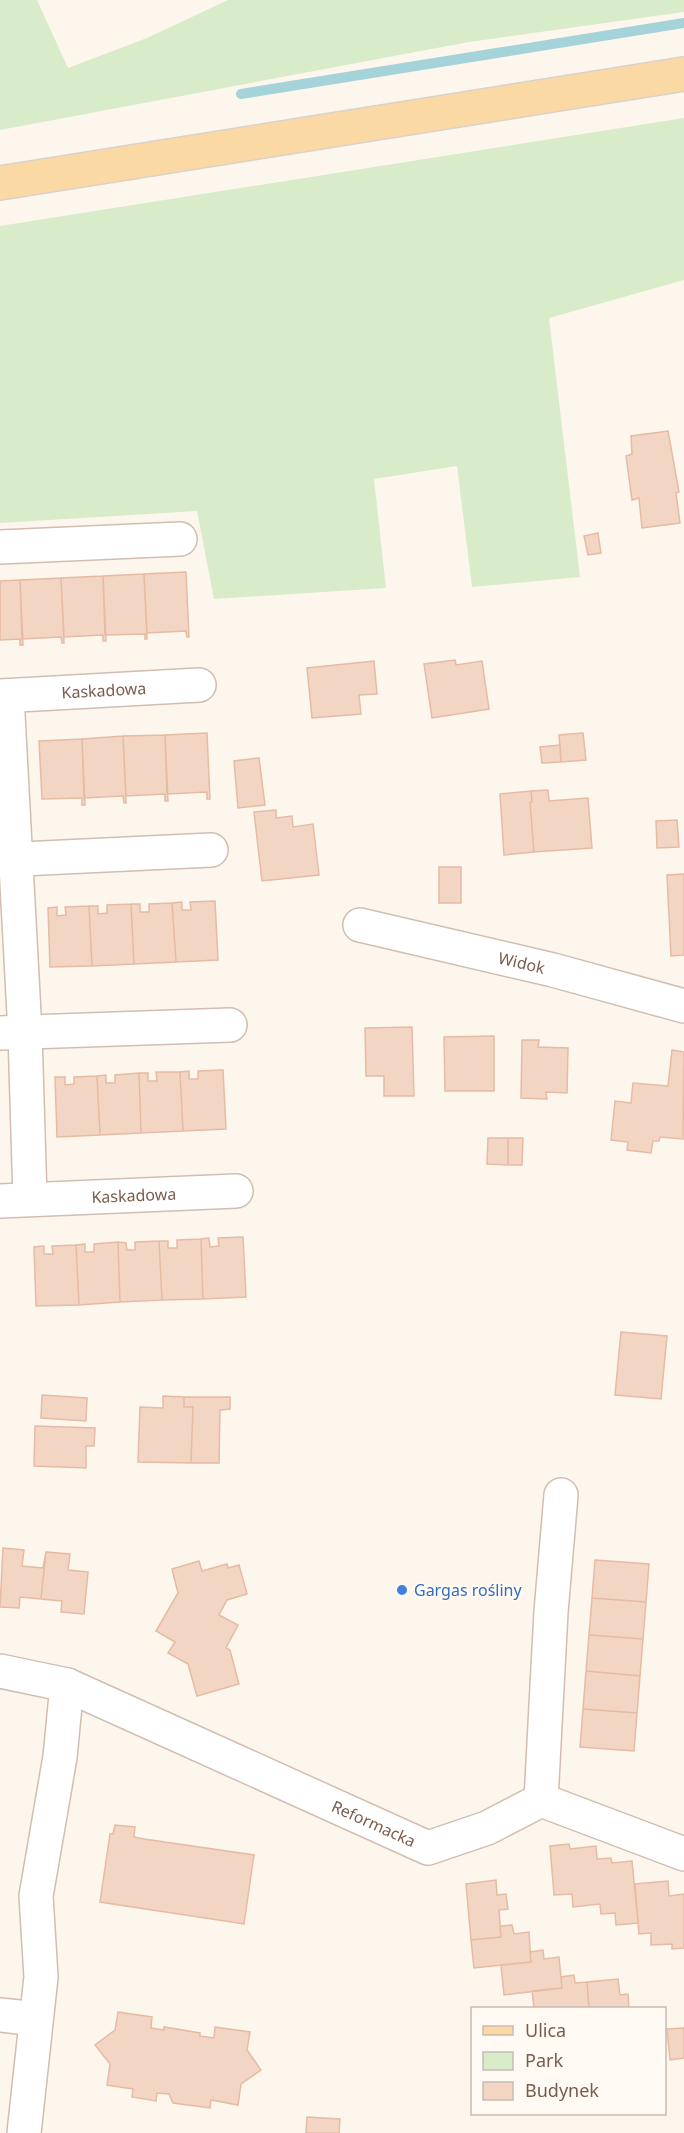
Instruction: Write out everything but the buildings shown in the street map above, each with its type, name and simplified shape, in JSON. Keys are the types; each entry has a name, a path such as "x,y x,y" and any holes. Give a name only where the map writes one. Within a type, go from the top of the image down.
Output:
{"main road":[{"path":"0,183 684,74"}],"street":[{"path":"0,547 180,538"},
{"name":"Kaskadowa","path":"199,685 4,696 15,1200 236,1191"},
{"path":"8,860 211,850"},
{"name":"Widok","path":"360,925 554,970 684,1006"},
{"path":"12,1033 231,1024"},
{"path":"561,1495 551,1612 541,1800 684,1854"},
{"name":"Reformacka","path":"0,1671 67,1685 428,1848 487,1828 541,1800"},
{"path":"24,2133 41,1977 36,1896 60,1757 67,1685"},
{"path":"0,2015 36,2019"}],"green space":[{"path":"0,0 37,0 68,68 147,38 228,0 684,0 684,12 469,42 0,130"},
{"path":"684,118 684,280 549,318 580,577 472,587 457,466 374,479 386,588 214,599 197,511 0,523 0,226"}],"waterway":[{"path":"241,94 684,23"}],"place":[{"name":"Gargas rośliny","path":"402,1590"}]}
